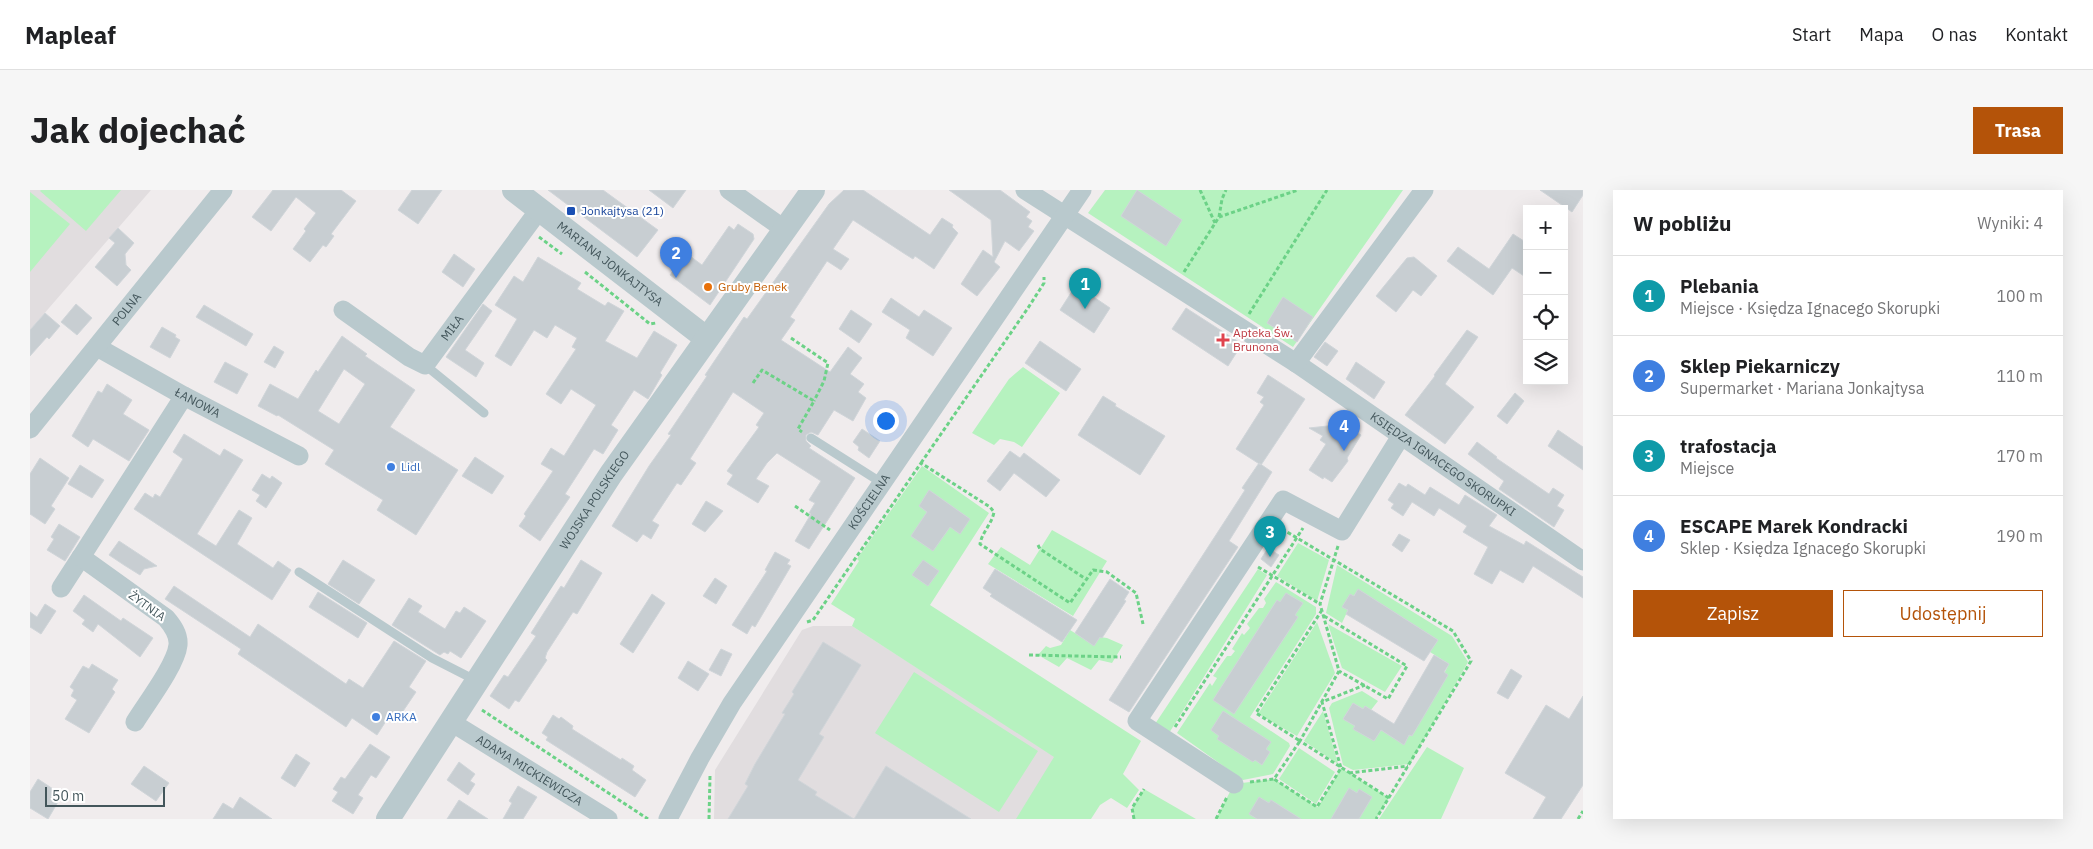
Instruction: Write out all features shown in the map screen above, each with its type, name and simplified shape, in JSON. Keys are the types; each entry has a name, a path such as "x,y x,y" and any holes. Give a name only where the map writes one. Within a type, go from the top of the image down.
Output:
{"street":[{"name":"POLNA","path":"30,429 223,190"},
{"name":"MARIANA JONKAJTYSA","path":"514,190 706,338"},
{"path":"728,190 784,229"},
{"name":"WOJSKA POLSKIEGO","path":"388,819 611,474 813,190"},
{"name":"KSIĘDZA IGNACEGO SKORUPKI","path":"1025,190 1296,363 1583,561"},
{"name":"KOŚCIELNA","path":"668,819 732,703 1082,190"},
{"path":"1296,363 1424,190"},
{"name":"MIŁA","path":"425,365 539,210"},
{"path":"344,310 393,346 425,365"},
{"name":"ŁANOWA","path":"97,347 184,396 299,456"},
{"path":"60,588 184,396"},
{"path":"1234,784 1137,721 1283,500 1342,531 1401,436"},
{"name":"ŻYTNIA","path":"81,557 166,618 175,629 179,644 175,658 135,722"},
{"name":"ADAMA MICKIEWICZA","path":"451,722 608,819"}],"lane":[{"path":"425,365 484,413"},
{"path":"811,438 882,483"},
{"path":"300,572 432,658 477,681"}],"path":[{"path":"1200,190 1215,224"},
{"path":"1181,276 1220,217 1222,199 1226,190"},
{"path":"1220,217 1298,190"},
{"path":"1248,316 1327,190"},
{"path":"800,627 813,620 1044,283 1044,275"},
{"path":"791,338 828,363 824,381 798,429 811,438"},
{"path":"753,382 762,370 814,401"},
{"path":"921,463 990,507 994,512 993,519 981,536 980,544 1070,603 1092,570 1107,572 1136,594 1143,624"},
{"path":"795,506 843,539"},
{"path":"1167,741 1312,515"},
{"path":"1269,521 1453,631 1472,661 1376,819"},
{"path":"1274,779 1300,741 1339,671 1320,604 1342,531"},
{"path":"1038,544 1040,549 1086,579"},
{"path":"1244,559 1320,604"},
{"path":"1322,610 1256,713 1389,798"},
{"path":"1324,616 1408,666 1388,699 1339,671"},
{"path":"1028,655 1121,657"},
{"path":"1322,702 1364,685"},
{"path":"1216,819 1234,784 1274,779 1318,807 1341,768 1322,702"},
{"path":"480,705 482,711 648,819"},
{"path":"1349,773 1408,766"},
{"path":"709,819 710,771"},
{"path":"1134,819 1132,808 1144,789"},
{"path":"1578,819 1583,811"}],"shaded area":[{"path":"30,190 151,190 30,330"},
{"path":"813,626 852,626 1055,757 1083,819 714,819 715,770 802,630"}],"green space":[{"path":"41,190 121,190 86,231"},
{"path":"1105,190 1403,190 1293,347 1088,213"},
{"path":"30,192 70,224 30,272"},
{"path":"1023,367 1060,393 1022,447 1014,442 1000,439 994,445 972,433 1009,379"},
{"path":"922,466 989,513 930,605 1141,741 1123,774 1139,790 1127,808 1111,798 1100,805 1091,819 1016,819 1054,757 852,626 855,619 831,604 859,561 857,559"},
{"path":"1052,530 1107,561 1073,616 988,564 1001,547 1030,565"},
{"path":"1298,543 1329,560 1317,601 1277,576"},
{"path":"1337,565 1452,636 1468,662 1410,764 1353,770 1343,765 1329,708 1332,703 1362,691 1378,701 1371,710 1365,706 1363,709 1353,703 1343,719 1355,726 1354,729 1374,741 1381,730 1404,744 1409,735 1412,736 1449,664 1430,652 1438,640 1359,590 1343,607 1348,610 1342,623 1326,613"},
{"path":"1258,569 1267,575 1166,738 1155,724"},
{"path":"1276,582 1316,607 1316,614 1250,717 1289,743 1290,746 1273,774 1243,780 1177,733 1210,683 1212,686 1217,678 1213,676 1227,656 1231,656 1235,651 1232,649 1242,633 1244,635 1250,628 1247,624 1259,608 1263,608 1266,603 1264,599"},
{"path":"1317,622 1335,673 1297,736 1258,714"},
{"path":"1328,624 1402,666 1385,692 1342,668"},
{"path":"1070,630 1094,645 1100,637 1123,645 1112,663 1099,660 1091,670 1067,658 1059,667 1038,655 1046,646 1050,648 1061,645"},
{"path":"914,672 1038,751 999,812 875,733"},
{"path":"1323,711 1338,764 1304,741"},
{"path":"1427,747 1464,768 1441,819 1379,819"},
{"path":"1299,748 1335,772 1316,804 1279,779"},
{"path":"1341,768 1389,798 1376,819 1216,819 1234,784 1274,779 1318,807"},
{"path":"1144,789 1196,819 1134,819 1132,808"}],"building":[{"path":"273,190 341,190 356,201 331,234 334,236 326,247 323,245 310,262 293,249 316,213 296,197 271,231 252,217"},
{"path":"412,190 442,190 418,224 398,210"},
{"path":"548,190 603,190 658,230 637,257"},
{"path":"649,190 686,190 673,208"},
{"path":"844,190 863,190 930,235 942,218 953,225 952,227 958,233 934,269 915,256 913,259 853,220 833,249 849,259 841,270 827,261 790,317 795,320 781,340 830,372 848,347 862,358 850,374 864,384 858,392 866,398 853,421 834,410 818,435 811,432 806,435 806,441 811,446 809,448 855,478 809,549 795,541 811,514 809,513 815,503 809,500 821,481 777,453 756,479 769,486 758,503 727,484 733,475 727,471 759,427 756,425 764,413 733,392 690,459 696,463 681,485 677,483 652,521 659,525 651,539 643,534 637,542 612,526 649,466 671,435 668,434 707,376 705,375 744,317 747,319 829,204"},
{"path":"949,190 1000,190 1030,212 1026,217 1032,221 1028,227 1034,231 1019,251 1005,241 994,262 1000,267 977,296 961,284 983,250 993,257 991,220"},
{"path":"1137,190 1182,220 1166,246 1121,216"},
{"path":"1540,190 1583,190 1583,195 1572,212 1568,209 1568,205 1562,205"},
{"path":"738,224 753,234 754,239 710,305 670,275 686,253 702,265 729,226 734,230"},
{"path":"118,228 134,243 125,254 126,265 131,270 117,286 95,267 115,243 109,238"},
{"path":"1513,234 1523,240 1523,275 1512,268 1493,295 1447,261 1458,247 1489,269"},
{"path":"454,254 475,269 463,287 442,272"},
{"path":"538,257 581,283 577,289 605,306 608,302 624,311 605,341 637,358 654,331 677,345 660,373 662,375 648,399 634,390 611,425 618,430 603,454 594,449 565,494 570,497 540,541 519,526 526,516 524,514 553,471 541,464 551,448 564,456 596,405 571,389 561,404 546,394 576,349 572,347 577,338 555,325 547,338 534,330 511,366 495,356 517,319 495,305 514,276 523,282"},
{"path":"1414,257 1437,276 1421,296 1413,290 1396,312 1376,296 1407,258"},
{"path":"1076,285 1110,308 1094,333 1060,310"},
{"path":"1283,297 1313,317 1297,342 1267,323"},
{"path":"891,298 919,317 924,310 952,328 933,356 906,338 910,330 882,312"},
{"path":"76,304 92,318 77,335 61,322"},
{"path":"483,304 492,311 465,350 484,363 476,377 446,357"},
{"path":"204,305 253,334 246,346 196,317"},
{"path":"1186,308 1242,344 1228,366 1172,329"},
{"path":"851,310 872,324 859,343 839,329"},
{"path":"45,313 60,326 30,356 30,330"},
{"path":"162,327 176,335 175,337 180,340 170,358 150,347"},
{"path":"1467,330 1478,337 1445,384 1474,407 1445,444 1405,415"},
{"path":"342,336 367,354 365,356 415,390 390,427 458,470 416,535 377,510 383,500 325,464 334,450 278,415 258,406 270,384 298,399 316,370 318,372","holes":["344,369 365,384 339,424 318,411"]},
{"path":"1040,341 1081,369 1066,391 1025,363"},
{"path":"1325,342 1338,351 1327,366 1314,357"},
{"path":"274,346 284,352 275,368 264,362"},
{"path":"225,362 248,374 237,394 214,382"},
{"path":"1356,362 1385,382 1374,399 1346,379"},
{"path":"1268,375 1305,399 1261,465 1236,449 1264,405 1260,402 1264,397 1257,393"},
{"path":"107,384 132,400 123,414 149,430 129,461 93,439 88,447 72,436 98,391 102,393"},
{"path":"1515,393 1524,401 1507,424 1497,416"},
{"path":"1103,396 1116,404 1115,406 1165,436 1140,475 1078,435"},
{"path":"1346,424 1361,435 1347,458 1348,461 1332,482 1324,477 1323,479 1309,470 1326,444 1320,440 1323,436 1309,428"},
{"path":"862,429 880,441 869,458 858,450 859,447 853,442"},
{"path":"1558,430 1583,447 1583,470 1548,446"},
{"path":"184,434 220,456 224,449 243,460 197,534 216,546 239,510 252,518 237,544 273,568 278,561 291,570 272,600 134,509 145,493 153,498 155,494 160,497 183,459 173,452"},
{"path":"1477,442 1496,458 1549,494 1553,488 1564,495 1557,506 1564,510 1554,527 1499,489 1504,481 1468,454"},
{"path":"1010,451 1020,458 1024,453 1060,480 1046,497 1014,473 1000,491 987,481"},
{"path":"475,457 504,476 492,494 462,476"},
{"path":"40,458 69,478 51,506 55,509 45,524 30,514 30,474"},
{"path":"1259,463 1272,472 1229,541 1238,547 1129,712 1109,700 1245,490 1242,488"},
{"path":"80,465 104,480 92,498 68,484"},
{"path":"262,474 270,479 272,476 282,483 266,508 256,501 260,495 252,490"},
{"path":"1399,483 1406,487 1408,484 1425,495 1430,487 1459,505 1465,495 1497,515 1489,526 1524,545 1526,541 1583,577 1583,598 1533,566 1523,583 1500,570 1492,584 1474,574 1488,547 1463,532 1467,526 1439,508 1434,516 1412,502 1403,516 1391,508 1394,504 1388,500"},
{"path":"929,490 970,519 960,534 950,527 933,551 911,536 927,512 919,506"},
{"path":"706,501 723,511 705,532 692,524"},
{"path":"59,524 80,537 65,561 47,550 54,539 51,537"},
{"path":"1399,534 1410,540 1402,552 1392,545"},
{"path":"119,541 157,566 144,569 140,575 124,565 109,555"},
{"path":"1268,548 1279,555 1271,567 1261,559"},
{"path":"775,552 790,560 787,564 791,566 755,627 752,625 747,634 732,625 767,571 765,570"},
{"path":"343,560 375,580 359,604 328,584"},
{"path":"581,560 602,573 577,614 573,612 547,652 545,658 547,660 519,702 515,700 509,709 490,696 504,675 508,677 536,636 531,633 561,586 564,588"},
{"path":"923,560 939,571 928,586 912,575"},
{"path":"995,569 1077,620 1062,642 990,596 992,594 983,588"},
{"path":"715,578 727,586 716,604 703,596"},
{"path":"1110,579 1129,592 1124,600 1126,601 1102,638 1100,637 1094,646 1075,633"},
{"path":"174,586 250,637 258,624 346,684 349,679 363,688 394,641 426,661 409,687 416,692 395,723 388,718 377,735 352,718 346,727 238,654 241,649 165,599"},
{"path":"1358,589 1438,640 1424,661 1346,614 1348,610 1342,607 1350,594 1354,596"},
{"path":"318,592 367,623 358,638 309,607"},
{"path":"1286,593 1303,603 1295,615 1298,617 1234,714 1213,700 1277,600 1280,602"},
{"path":"652,594 665,603 633,653 620,644"},
{"path":"84,595 121,621 123,618 153,638 140,657 98,624 93,632 82,624 85,620 73,611"},
{"path":"409,598 422,606 418,612 445,629 456,611 460,613 464,607 486,621 461,658 450,651 448,654 444,652 440,655 392,625"},
{"path":"45,604 56,611 41,634 30,627 30,612 37,617"},
{"path":"823,642 861,665 819,734 824,737 798,780 817,792 815,795 854,819 728,819 748,786 745,784 755,764 785,714 782,713 794,694 792,692"},
{"path":"721,649 732,654 721,676 709,670"},
{"path":"1434,655 1449,664 1444,672 1448,675 1412,736 1409,735 1404,745 1381,730 1374,741 1353,729 1355,726 1343,719 1353,703 1363,709 1365,706 1394,724"},
{"path":"688,661 709,674 698,691 678,678"},
{"path":"92,664 118,680 112,689 115,692 89,733 65,719 77,700 71,696 74,690 70,687 83,666 89,669"},
{"path":"1511,669 1522,676 1508,699 1497,693"},
{"path":"1583,696 1583,785 1561,819 1533,819 1546,797 1505,773 1546,705 1569,719"},
{"path":"1223,711 1271,742 1266,749 1270,752 1262,765 1255,760 1253,762 1217,739 1219,736 1211,730"},
{"path":"553,715 559,719 561,717 573,726 572,729 621,760 622,758 634,766 632,770 646,780 635,797 546,740 548,737 542,733"},
{"path":"370,744 390,757 376,778 371,775 358,795 363,798 353,814 332,801 338,792 333,789 341,777 345,779"},
{"path":"296,754 310,763 295,787 281,778"},
{"path":"459,762 475,774 470,781 475,784 468,795 447,780"},
{"path":"144,766 169,783 156,801 131,784"},
{"path":"886,766 971,819 854,819"},
{"path":"38,779 62,795 48,819 30,808 30,792"},
{"path":"518,786 537,797 523,819 503,819 512,803 509,801"},
{"path":"1349,788 1357,793 1359,789 1372,797 1359,819 1331,819"},
{"path":"240,797 272,819 213,819 223,803 233,809"},
{"path":"1259,797 1269,803 1271,800 1301,819 1257,819 1249,814"},
{"path":"459,800 488,819 447,819"}],"place":[{"name":"Jonkajtysa (21)","path":"571,211"},
{"name":"Sklep Piekarniczy","path":"676,278"},
{"name":"Gruby Benek","path":"708,287"},
{"name":"Plebania","path":"1085,309"},
{"name":"Apteka Św. Brunona","path":"1223,340"},
{"name":"ESCAPE Marek Kondracki","path":"1344,451"},
{"name":"Lidl","path":"391,467"},
{"name":"trafostacja","path":"1270,557"},
{"name":"ARKA","path":"376,717"}]}
